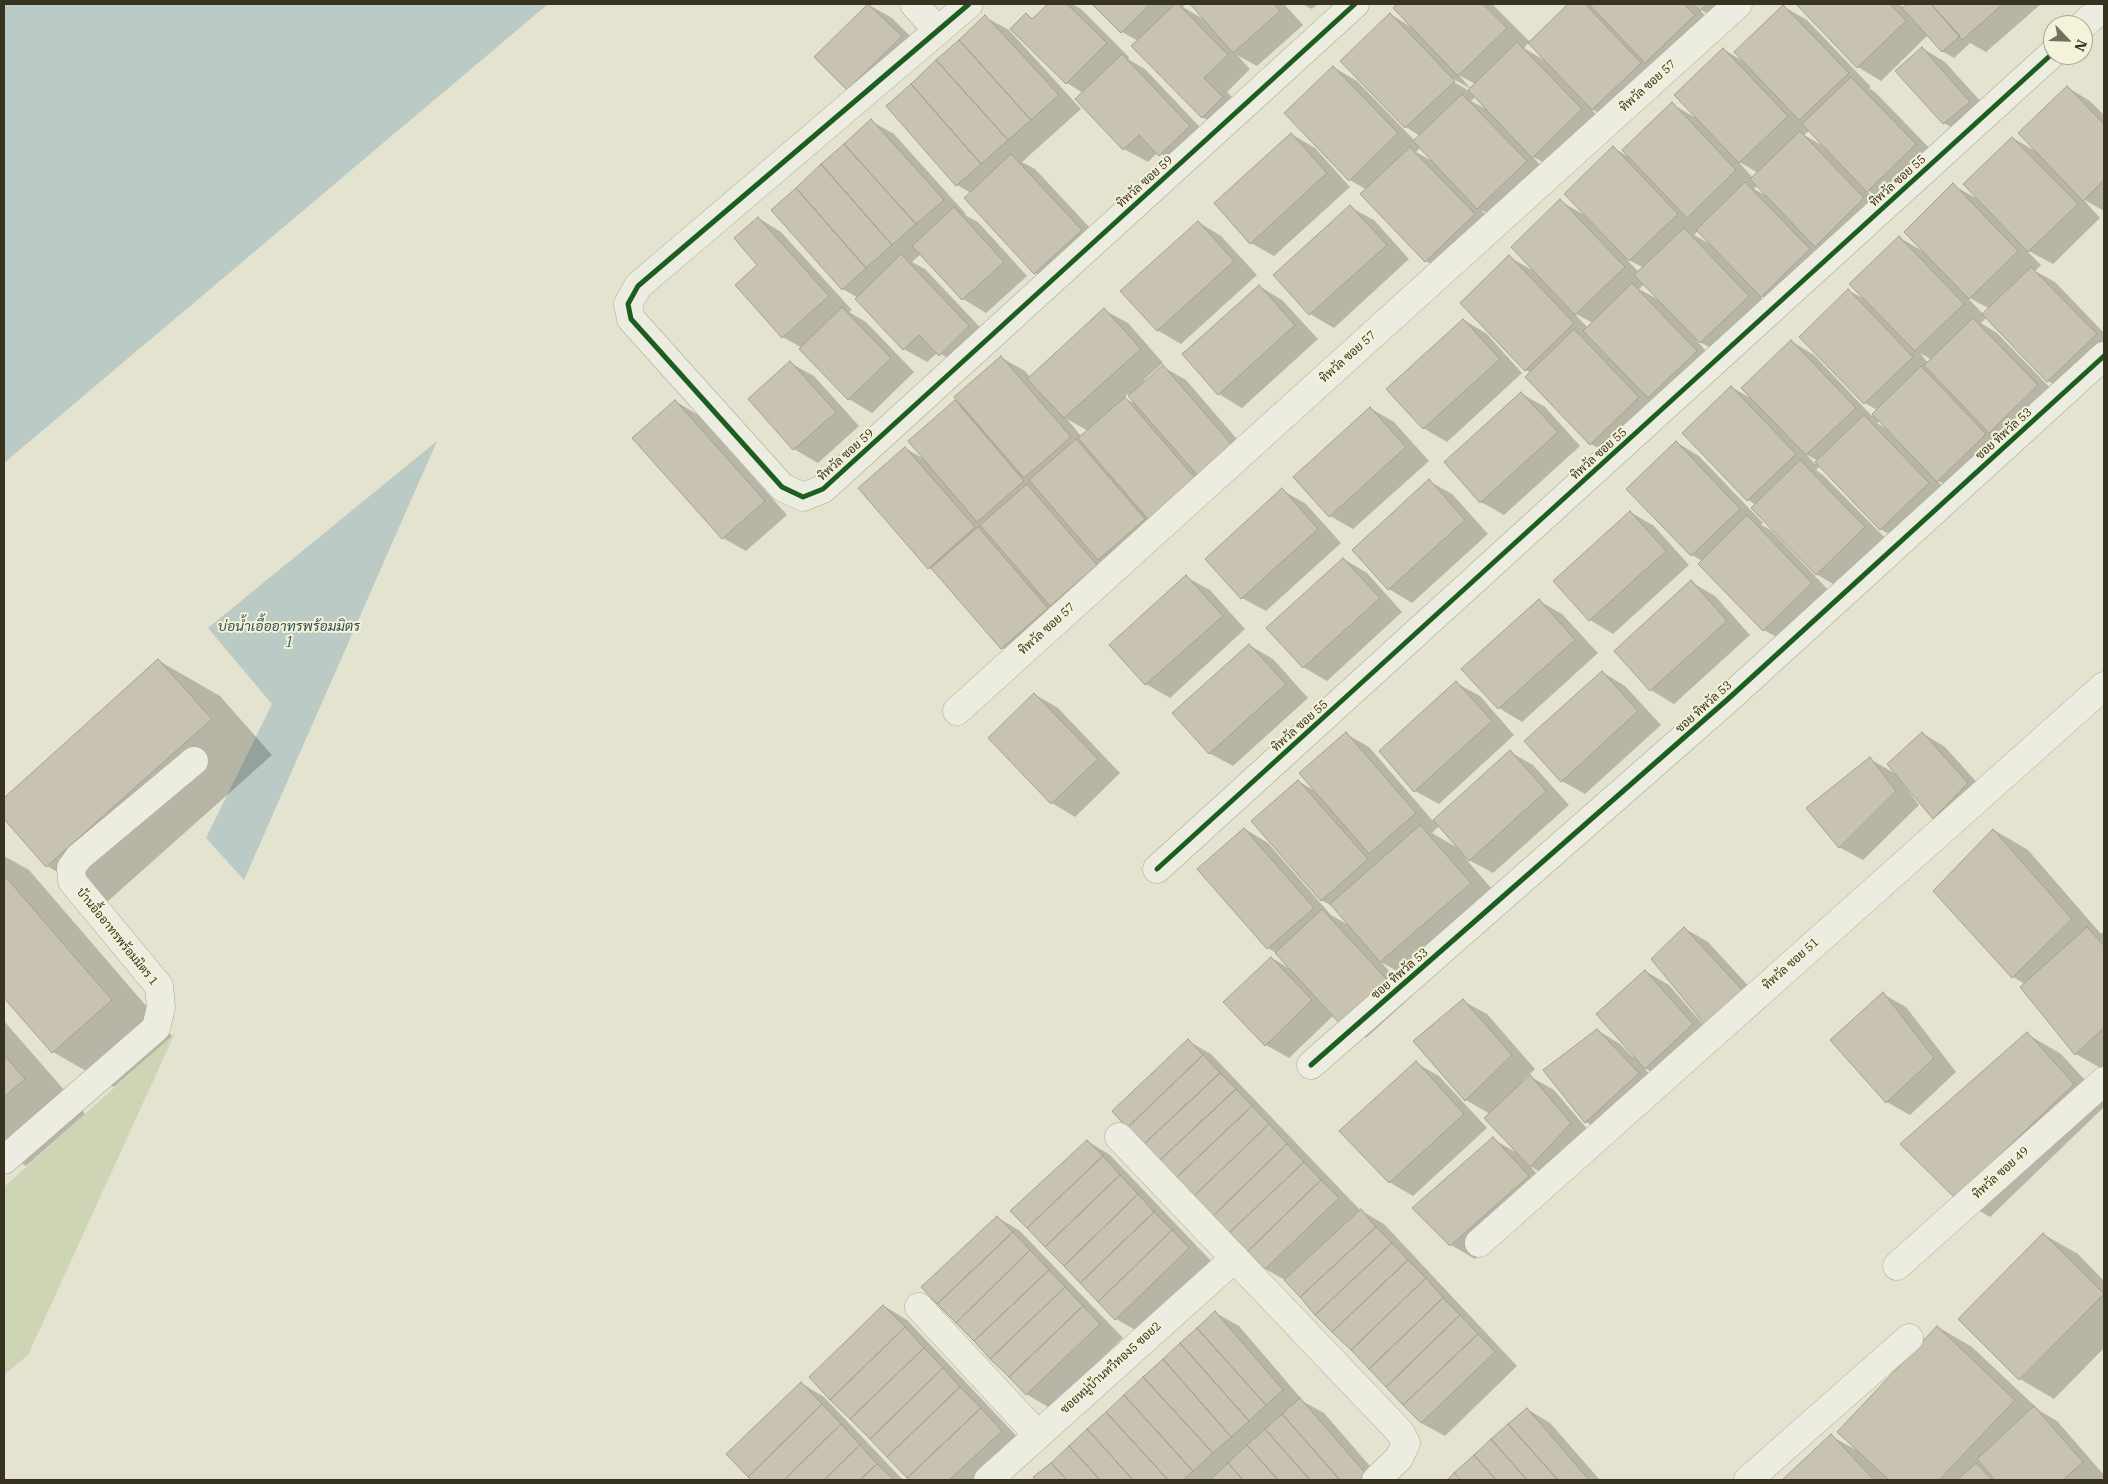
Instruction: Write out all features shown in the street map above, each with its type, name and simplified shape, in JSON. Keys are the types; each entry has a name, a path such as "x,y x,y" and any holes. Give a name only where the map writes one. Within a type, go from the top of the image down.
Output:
{"street":[{"path":"914,4 938,31"},
{"name":"ทิพวัล ซอย 59","path":"969,4 638,286 628,304 631,319 782,487 803,497 823,489 1355,4"},
{"name":"ทิพวัล ซอย 57","path":"957,710 1738,4"},
{"path":"2093,16 2104,6"},
{"name":"ทิพวัล ซอย 55","path":"1158,868 2043,62"},
{"name":"ซอย ทิพวัล 53","path":"1311,1066 1728,700 2104,356"},
{"name":"ทิพวัล ซอย 51","path":"1479,1243 2104,686"},
{"name":"บ้านอื้ออาทรพร้อมมิตร 1","path":"4,1160 156,1028 162,1007 159,986 72,881 71,868 79,857 194,761"},
{"name":"ทิพวัล ซอย 49","path":"1897,1266 2104,1081"},
{"path":"1119,1137 1400,1432 1406,1443 1399,1458 1376,1480"},
{"name":"ซอยหมู่บ้านทวีทอง5 ซอย2","path":"988,1480 1235,1258"},
{"path":"919,1307 1037,1434"},
{"path":"1748,1480 1909,1338"}],"green space":[{"path":"175,1033 28,1355 4,1375 4,1187"}],"water":[{"path":"4,4 548,4 4,463"},
{"name":"บ่อน้ำเอื้ออาทรพร้อมมิตร 1","path":"437,441 244,880 206,838 272,704 208,628"}],"building":[{"path":"868,4 902,36 847,90 814,57"},
{"path":"1048,4 1067,4 1107,43 1066,84 1010,29 1026,13 1032,19"},
{"path":"1092,4 1150,4 1121,33"},
{"path":"1175,4 1178,4 1228,55 1204,78 1223,97 1202,118 1131,46"},
{"path":"1190,4 1274,4 1280,11 1233,53"},
{"path":"1397,4 1483,4 1507,28 1458,76 1393,8"},
{"path":"1568,4 1585,4 1641,63 1592,110 1528,43"},
{"path":"1589,4 1684,4 1695,15 1645,63"},
{"path":"1693,4 1707,4 1700,11"},
{"path":"1796,4 1890,4 1906,21 1857,68"},
{"path":"1907,4 1931,4 1960,36 1942,52 1902,8"},
{"path":"1931,4 2003,4 1962,40"},
{"path":"1783,5 1849,73 1799,120 1734,52"},
{"path":"1390,13 1455,81 1405,128 1340,61"},
{"path":"985,15 1059,95 1031,120 959,40"},
{"path":"959,40 1031,120 1008,140 936,60"},
{"path":"1517,42 1582,109 1532,158 1468,90"},
{"path":"1922,47 1970,102 1943,124 1895,71"},
{"path":"1723,48 1788,116 1739,163 1674,95"},
{"path":"1122,54 1190,126 1159,156 1139,135 1123,150 1075,99"},
{"path":"936,60 1008,140 981,164 911,84"},
{"path":"1333,66 1398,133 1349,181 1284,113"},
{"path":"1851,77 1916,144 1867,192 1802,124"},
{"path":"911,84 981,164 956,186 886,106"},
{"path":"2067,86 2104,124 2104,180 2083,201 2018,133"},
{"path":"1462,94 1527,161 1477,209 1413,141"},
{"path":"1672,102 1736,170 1687,218 1622,150"},
{"path":"871,119 944,200 916,224 844,144"},
{"path":"1800,131 1864,198 1815,247 1750,179"},
{"path":"1291,133 1327,173 1250,244 1214,203"},
{"path":"2012,137 2078,204 2028,252 1963,184"},
{"path":"844,144 916,224 892,245 821,164"},
{"path":"1613,146 1678,214 1629,261 1564,194"},
{"path":"1410,147 1475,214 1425,262 1360,194"},
{"path":"1011,154 1082,230 1034,274 964,198"},
{"path":"821,164 892,245 866,268 796,188"},
{"path":"1745,182 1810,249 1761,297 1696,230"},
{"path":"1953,183 2018,251 1969,299 1904,232"},
{"path":"796,188 866,268 842,290 771,210"},
{"path":"1560,199 1625,267 1575,315 1511,247"},
{"path":"1350,205 1387,245 1309,315 1273,275"},
{"path":"954,207 1004,262 962,300 912,246"},
{"path":"758,217 829,296 782,338 735,285 757,265 734,238"},
{"path":"1198,221 1234,261 1157,331 1120,291"},
{"path":"1684,228 1749,296 1700,343 1634,275"},
{"path":"1899,236 1964,304 1915,351 1849,284"},
{"path":"901,254 969,326 939,356 919,335 903,350 855,299"},
{"path":"1509,255 1574,323 1525,371 1460,303"},
{"path":"2031,267 2097,334 2047,382 1982,314"},
{"path":"1632,283 1697,351 1648,398 1583,331"},
{"path":"1259,285 1295,325 1218,395 1182,354"},
{"path":"1848,289 1913,357 1864,404 1799,337"},
{"path":"842,307 891,358 848,400 799,349"},
{"path":"1104,308 1141,349 1064,418 1027,379"},
{"path":"1973,318 2038,385 1989,433 1924,365"},
{"path":"1463,319 1500,359 1423,429 1386,389"},
{"path":"1574,329 1639,397 1590,445 1525,377"},
{"path":"1791,340 1856,408 1806,455 1741,388"},
{"path":"1001,356 1071,437 1024,478 954,397"},
{"path":"790,361 836,412 793,450 748,399"},
{"path":"1163,365 1233,446 1198,476 1128,396"},
{"path":"1921,366 1986,434 1937,482 1872,414"},
{"path":"1731,386 1796,454 1747,501 1682,433"},
{"path":"1521,392 1558,432 1480,503 1444,462"},
{"path":"1125,397 1195,478 1148,519 1078,438"},
{"path":"675,400 765,501 722,539 632,438"},
{"path":"955,400 1024,481 977,522 908,441"},
{"path":"1370,407 1406,447 1329,517 1293,477"},
{"path":"1864,415 1929,483 1880,530 1815,462"},
{"path":"1076,439 1145,519 1098,560 1029,480"},
{"path":"1676,441 1740,509 1691,556 1626,489"},
{"path":"905,447 975,527 928,569 858,488"},
{"path":"1800,460 1865,527 1816,575 1751,508"},
{"path":"1429,479 1465,520 1388,590 1352,550"},
{"path":"1027,484 1097,565 1050,606 980,525"},
{"path":"1282,488 1318,529 1241,599 1205,559"},
{"path":"1630,511 1666,551 1589,621 1553,581"},
{"path":"1747,515 1812,583 1763,631 1698,564"},
{"path":"978,527 1048,608 1001,649 931,568"},
{"path":"1343,558 1380,598 1303,668 1266,628"},
{"path":"1186,575 1223,616 1145,685 1109,645"},
{"path":"1691,580 1727,621 1650,691 1614,651"},
{"path":"1539,599 1575,640 1498,709 1461,669"},
{"path":"1249,644 1286,684 1209,754 1172,713"},
{"path":"158,659 212,719 46,867 4,819 4,798"},
{"path":"1602,671 1638,711 1561,782 1524,741"},
{"path":"1456,681 1492,721 1414,792 1379,751"},
{"path":"1034,693 1098,759 1051,804 988,738"},
{"path":"1346,732 1416,813 1369,854 1299,773"},
{"path":"1922,732 1968,783 1933,819 1887,764"},
{"path":"1510,750 1546,791 1469,861 1433,820"},
{"path":"1870,757 1896,791 1839,848 1806,808"},
{"path":"1298,780 1368,859 1321,901 1251,821"},
{"path":"1420,825 1471,883 1380,962 1330,904"},
{"path":"1244,828 1314,908 1267,949 1197,869"},
{"path":"1993,829 2072,919 2012,978 1933,891"},
{"path":"4,875 112,1000 52,1053 4,998"},
{"path":"1322,909 1389,982 1342,1026 1275,953"},
{"path":"1684,927 1744,992 1706,1026 1651,959"},
{"path":"2087,927 2104,946 2104,1028 2075,1055 2020,987"},
{"path":"1271,957 1312,1000 1265,1046 1223,1002"},
{"path":"1645,970 1693,1024 1645,1069 1596,1014"},
{"path":"1883,992 1934,1058 1886,1103 1830,1040"},
{"path":"1463,999 1512,1055 1465,1101 1413,1041"},
{"path":"1597,1029 1639,1073 1585,1123 1543,1070"},
{"path":"2027,1032 2074,1084 1955,1198 1900,1144"},
{"path":"1188,1039 1203,1055 1127,1128 1112,1111"},
{"path":"4,1055 25,1079 4,1097"},
{"path":"1203,1055 1220,1073 1144,1144 1127,1128"},
{"path":"1416,1061 1464,1114 1389,1183 1339,1131"},
{"path":"1220,1073 1236,1089 1159,1161 1144,1144"},
{"path":"1530,1075 1571,1123 1530,1167 1484,1118"},
{"path":"1236,1089 1252,1106 1176,1178 1159,1161"},
{"path":"1252,1106 1269,1124 1194,1196 1176,1178"},
{"path":"1269,1124 1287,1144 1213,1216 1194,1196"},
{"path":"1493,1137 1529,1176 1450,1246 1412,1208"},
{"path":"1087,1140 1103,1156 1027,1228 1010,1211"},
{"path":"1287,1144 1304,1162 1229,1233 1213,1216"},
{"path":"1103,1156 1120,1175 1045,1247 1027,1228"},
{"path":"1304,1162 1321,1180 1247,1252 1229,1233"},
{"path":"1120,1175 1138,1194 1064,1266 1045,1247"},
{"path":"1321,1180 1339,1198 1264,1270 1247,1252"},
{"path":"1138,1194 1154,1212 1080,1283 1064,1266"},
{"path":"1361,1209 1376,1227 1300,1297 1284,1280"},
{"path":"1154,1212 1172,1230 1098,1302 1080,1283"},
{"path":"997,1216 1013,1232 937,1304 921,1287"},
{"path":"1376,1227 1392,1243 1315,1315 1300,1297"},
{"path":"1172,1230 1189,1248 1115,1320 1098,1302"},
{"path":"1013,1232 1030,1250 956,1323 937,1304"},
{"path":"2043,1233 2104,1294 2019,1380 1958,1319"},
{"path":"1392,1243 1408,1260 1332,1332 1315,1315"},
{"path":"1030,1250 1049,1270 974,1341 956,1323"},
{"path":"1408,1260 1426,1278 1351,1350 1332,1332"},
{"path":"1049,1270 1065,1287 990,1359 974,1341"},
{"path":"1426,1278 1443,1298 1369,1369 1351,1350"},
{"path":"1065,1287 1083,1306 1009,1377 990,1359"},
{"path":"1443,1298 1460,1315 1386,1387 1369,1369"},
{"path":"883,1305 905,1327 830,1400 809,1377"},
{"path":"1083,1306 1100,1324 1026,1395 1009,1377"},
{"path":"1215,1311 1283,1390 1266,1405 1197,1328"},
{"path":"1460,1315 1478,1334 1403,1405 1386,1387"},
{"path":"1937,1326 2015,1400 1939,1480 1889,1480 1837,1432"},
{"path":"905,1327 924,1348 850,1419 830,1400"},
{"path":"1197,1328 1266,1405 1249,1421 1180,1343"},
{"path":"1478,1334 1495,1352 1421,1423 1403,1405"},
{"path":"1180,1343 1249,1421 1231,1437 1163,1359"},
{"path":"924,1348 943,1368 870,1439 850,1419"},
{"path":"1163,1359 1231,1437 1213,1453 1143,1377"},
{"path":"943,1368 960,1387 887,1457 870,1439"},
{"path":"1143,1377 1213,1453 1193,1471 1124,1395"},
{"path":"801,1382 822,1404 748,1477 726,1454"},
{"path":"960,1387 981,1408 907,1478 887,1457"},
{"path":"1124,1395 1193,1471 1183,1480 1168,1480 1106,1412"},
{"path":"1300,1398 1368,1476 1363,1480 1340,1480 1282,1414"},
{"path":"822,1404 841,1424 784,1480 751,1480 748,1477"},
{"path":"2034,1406 2083,1462 2063,1480 1995,1480 1977,1459"},
{"path":"981,1408 1002,1431 949,1480 909,1480 907,1478"},
{"path":"1527,1408 1589,1480 1558,1480 1508,1424"},
{"path":"1106,1412 1168,1480 1133,1480 1087,1429"},
{"path":"1282,1414 1340,1480 1310,1480 1265,1429"},
{"path":"841,1424 860,1445 824,1480 784,1480"},
{"path":"1508,1424 1558,1480 1527,1480 1491,1439"},
{"path":"1087,1429 1133,1480 1100,1480 1069,1446"},
{"path":"1265,1429 1310,1480 1278,1480 1247,1445"},
{"path":"1831,1434 1874,1480 1782,1480"},
{"path":"1491,1439 1527,1480 1496,1480 1474,1455"},
{"path":"860,1445 877,1464 860,1480 824,1480"},
{"path":"1247,1445 1278,1480 1243,1480 1228,1463"},
{"path":"1069,1446 1100,1480 1067,1480 1051,1463"},
{"path":"1474,1455 1496,1480 1461,1480 1454,1473"},
{"path":"1051,1463 1067,1480 1036,1480 1033,1477"},
{"path":"1228,1463 1243,1480 1210,1480"},
{"path":"1976,1463 1992,1480 1957,1480"},
{"path":"877,1464 894,1480 860,1480"},
{"path":"1454,1473 1461,1480 1447,1480"}],"cycle path":[{"path":"969,4 638,286 628,304 631,319 782,487 803,497 823,489 1355,4"},
{"path":"1157,869 2043,62"},
{"path":"1311,1065 1728,699 2104,356"}]}
